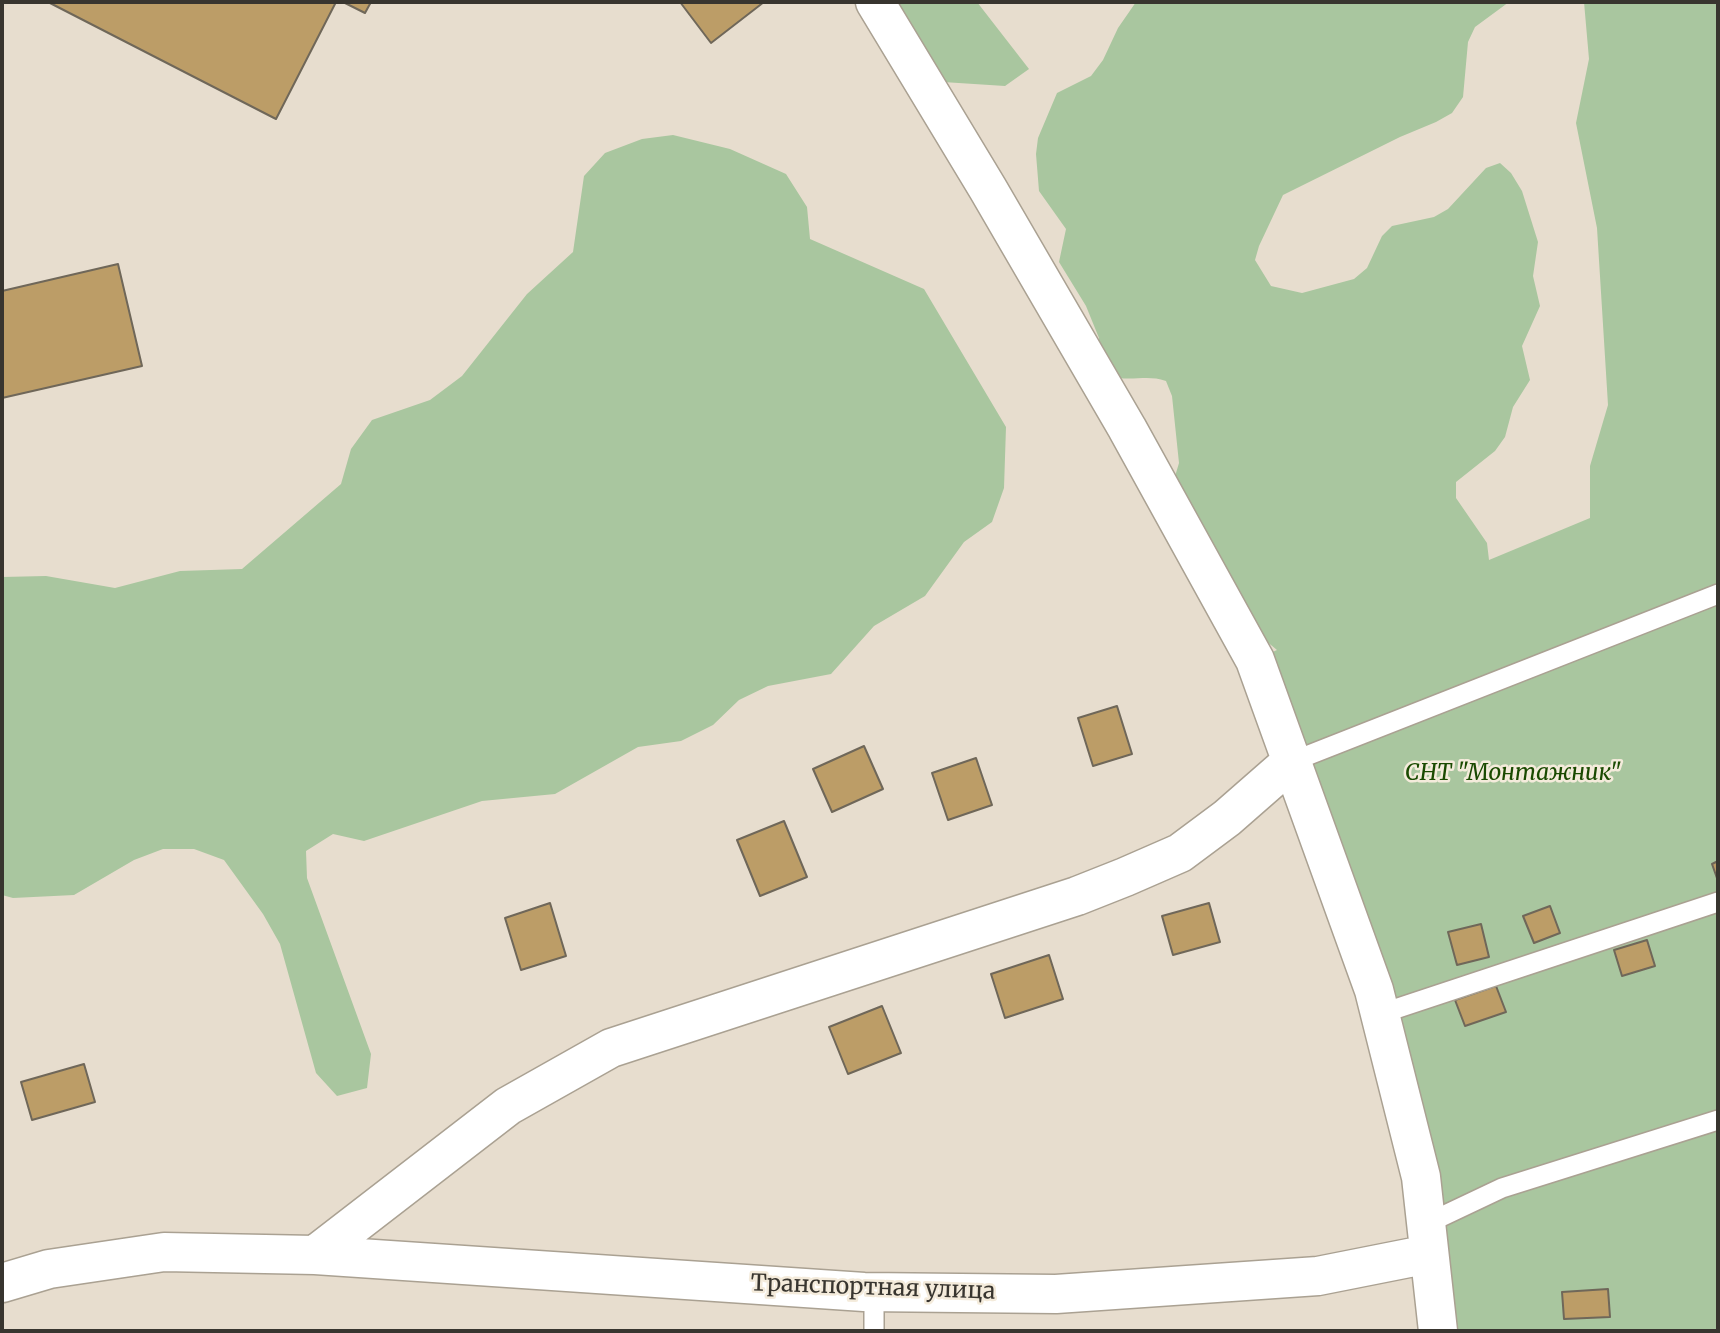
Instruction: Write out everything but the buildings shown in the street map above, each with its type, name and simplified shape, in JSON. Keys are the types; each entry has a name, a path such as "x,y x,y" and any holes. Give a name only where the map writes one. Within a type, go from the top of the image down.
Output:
{"street":[{"path":"875,2 1128,428 1255,660 1374,990 1421,1177 1438,1331"},
{"path":"315,1255 509,1106 611,1048 1077,896 1125,877 1180,853 1227,818 1291,762"},
{"name":"Транспортная улица","path":"2,1283 49,1269 163,1252 315,1255 874,1292 1056,1294 1318,1276 1427,1239"}],"lane":[{"path":"1291,762 1718,594"},
{"path":"1380,1014 1718,902"},
{"path":"1427,1239 1502,1188 1718,1120"},
{"path":"874,1292 874,1331"}],"green space":[{"path":"892,2 977,2 1029,69 1005,86 943,82"},
{"name":"СНТ \"Монтажник\"","path":"1136,2 1509,2 1475,27 1468,42 1463,97 1452,113 1283,195 1255,260 1271,286 1302,293 1354,279 1367,268 1382,236 1392,226 1434,217 1448,209 1486,168 1500,163 1511,173 1522,191 1538,242 1533,276 1540,306 1522,346 1530,380 1513,407 1505,437 1495,451 1456,482 1456,498 1487,543 1489,560 1590,518 1590,466 1608,405 1597,228 1576,123 1589,59 1584,2 1718,2 1718,1331 1438,1331 1421,1177 1255,660 1277,650 1265,640 1170,493 1179,463 1172,396 1166,381 1154,378 1119,378 1099,353 1099,338 1086,306 1059,262 1066,229 1039,191 1036,154 1038,138 1057,93 1091,76"},
{"path":"673,135 730,149 786,174 807,207 810,239 924,289 1006,427 1004,488 992,522 964,542 925,596 874,626 831,674 768,686 739,700 713,725 681,741 638,747 555,794 482,801 364,841 333,834 306,851 307,878 371,1054 367,1088 337,1096 316,1073 280,944 263,914 224,860 194,849 163,849 134,860 74,895 13,898 2,895 2,577 46,576 115,588 180,571 242,569 341,484 351,449 372,420 430,400 462,376 527,294 573,252 584,176 605,153 642,139"}]}
